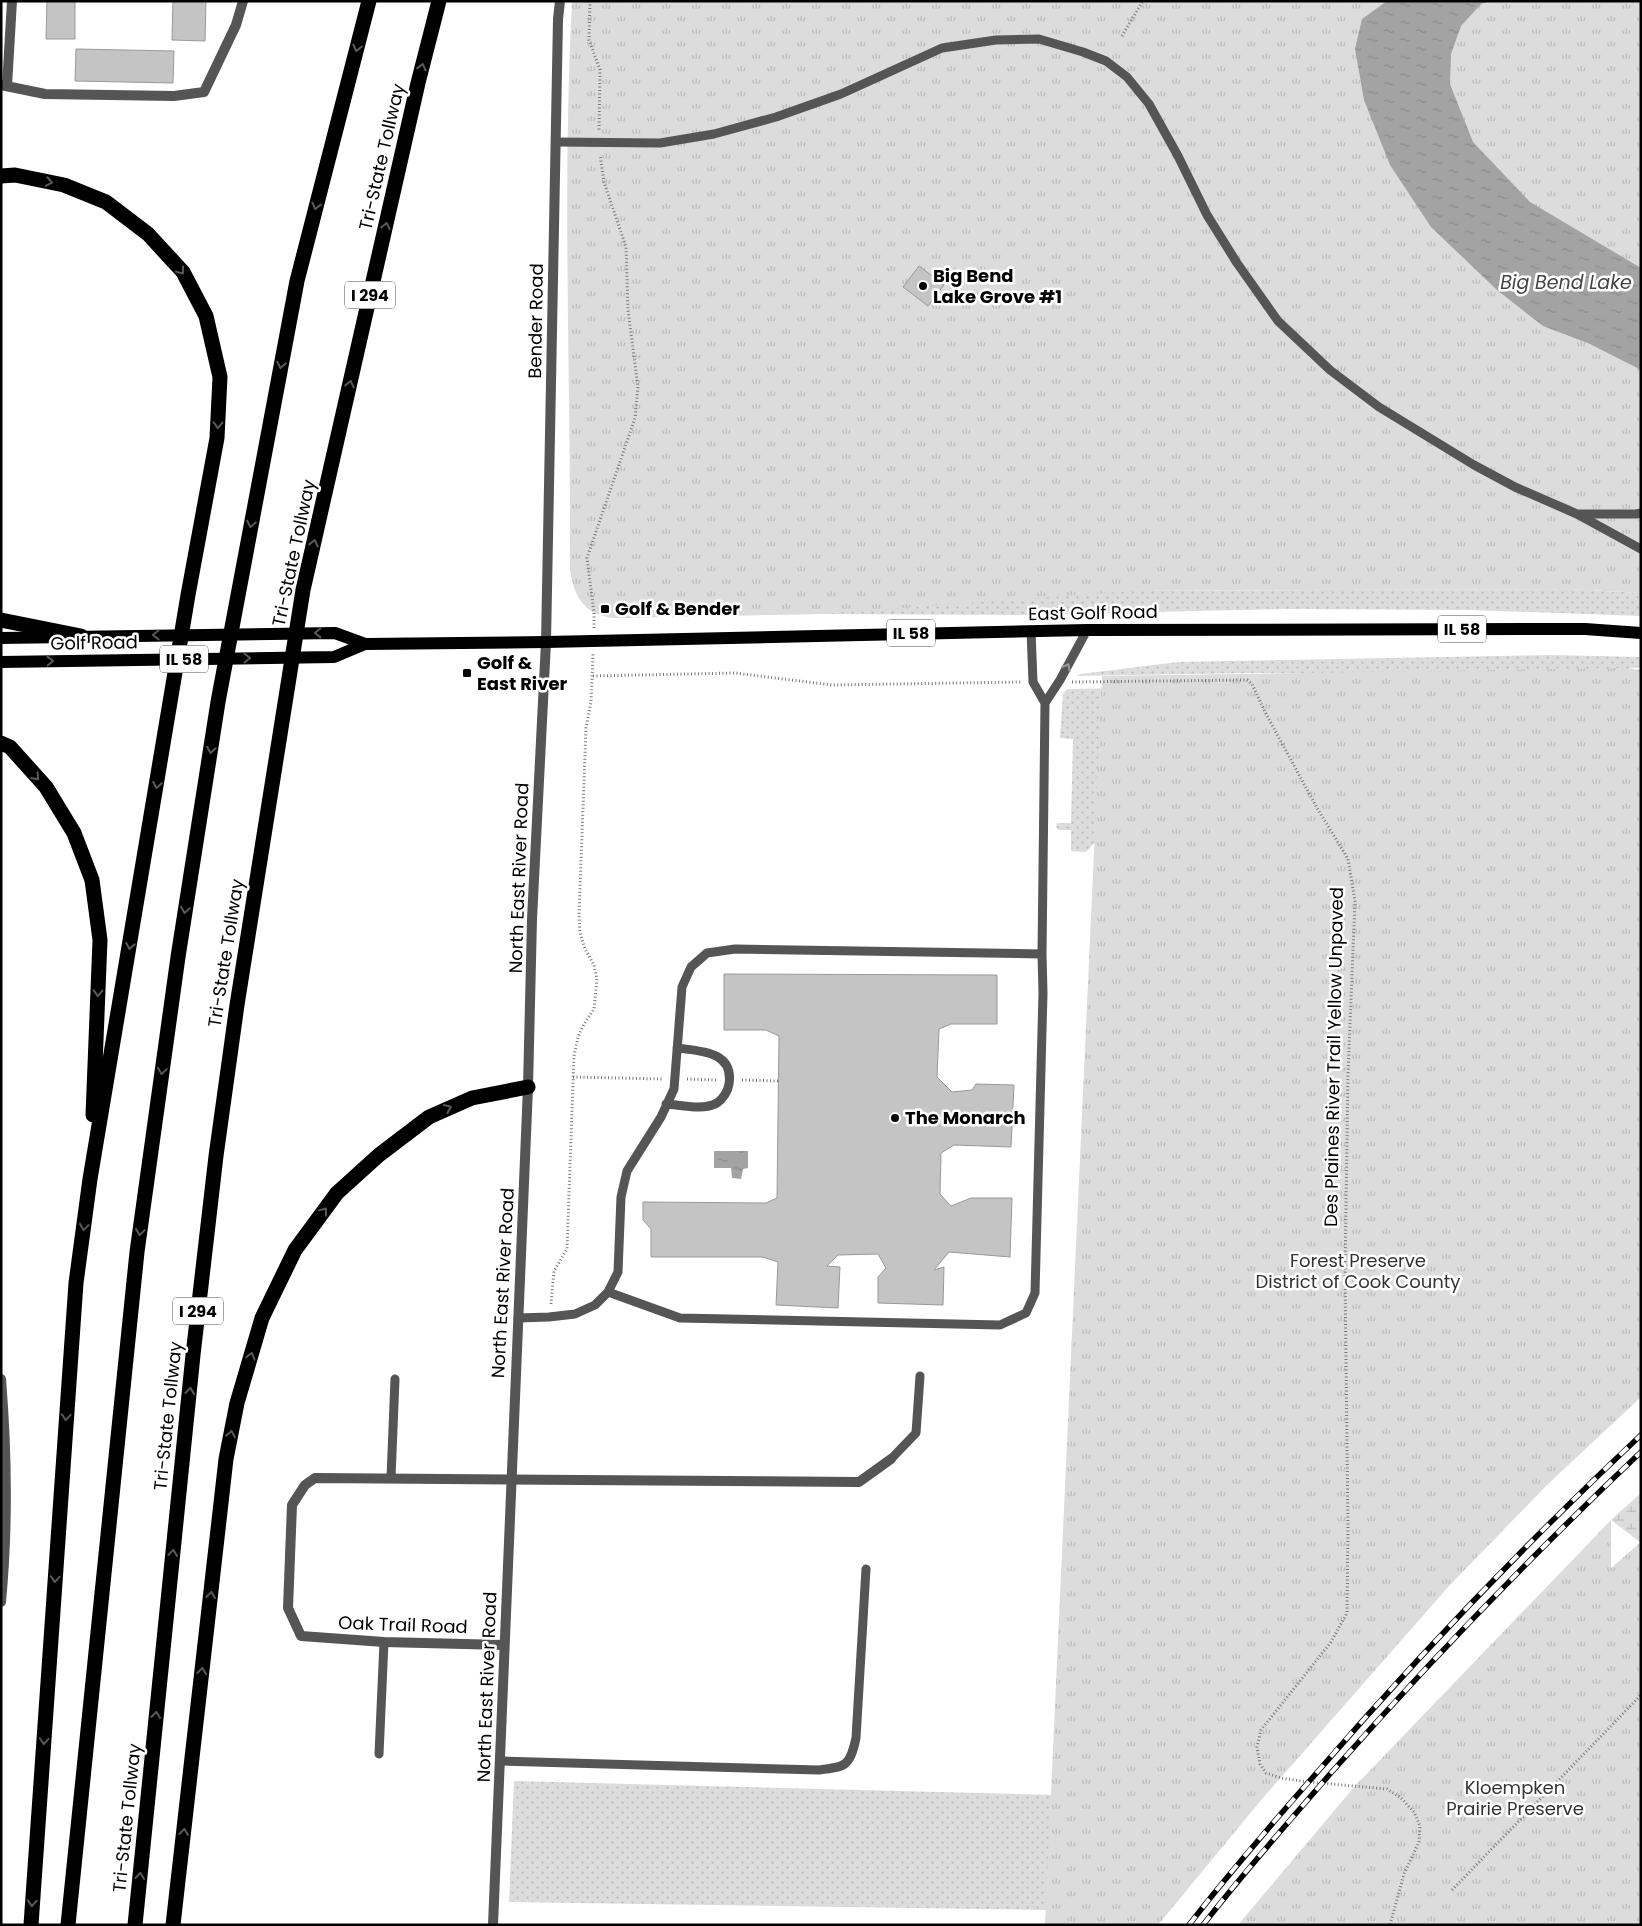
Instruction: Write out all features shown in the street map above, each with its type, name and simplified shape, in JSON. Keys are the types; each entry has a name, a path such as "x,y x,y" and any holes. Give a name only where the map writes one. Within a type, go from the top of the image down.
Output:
{"highway":[{"path":"68,1925 137,1252 178,957 218,702 297,281 369,1"},
{"name":"Tri-State Tollway","path":"135,1925 194,1346 216,1156 237,1005 285,700 303,590 418,83 439,1"},
{"path":"1,176 15,175 64,185 106,202 148,234 183,272 206,316 220,377 217,438 188,596 90,1179 76,1283 31,1925"},
{"path":"1,620 81,636"},
{"path":"1,743 10,748 46,787 74,833 92,880 100,940 90,1179"},
{"path":"173,1925 226,1459 237,1403 262,1318 295,1250 337,1193 379,1154 429,1117 472,1098 528,1087"}],"main road":[{"name":"East Golf Road","path":"546,642 1087,630 1585,629 1641,633"},
{"name":"Golf Road","path":"1,638 335,633 365,644 546,642"},
{"name":"Golf Road","path":"1,662 334,657 365,644"}],"street":[{"path":"12,1 4,85 45,94 174,96 204,92 236,25 243,1"},
{"path":"236,1 236,25"},
{"name":"Bender Road","path":"546,642 560,1"},
{"name":"North East River Road","path":"493,1925 501,1761 510,1479 528,1087 532,919 546,642"},
{"path":"1,1379 6,1551 1,1602"},
{"path":"391,1478 859,1482 891,1459"},
{"name":"Oak Trail Road","path":"391,1478 315,1478 305,1485 292,1505 288,1608 301,1636 384,1642 504,1645"}],"lane":[{"path":"556,142 660,143 714,134 776,117 841,94 942,48 996,40 1039,39 1083,52 1106,61 1127,77 1149,104 1178,156 1207,215 1236,263 1278,321 1330,370 1379,407 1474,465 1514,488 1577,514 1641,549"},
{"path":"1577,514 1636,514 1641,512"},
{"path":"1045,703 1060,680 1087,630"},
{"path":"608,1292 680,1318 1000,1325 1026,1313 1034,1293 1043,993 1045,703 1033,682 1030,631"},
{"path":"518,1318 575,1314 595,1305 608,1292 618,1272 620,1197 627,1171 674,1089 682,987 691,966 707,953 735,949 1042,954"},
{"path":"666,1104 703,1107 716,1103 724,1096 729,1086 730,1075 727,1064 719,1056 702,1051 677,1048"},
{"path":"891,1459 916,1433 920,1376"},
{"path":"391,1478 394,1378"},
{"path":"501,1761 818,1770 843,1766 848,1763 856,1738 866,1569"},
{"path":"379,1754 384,1642"}],"path":[{"path":"590,1 589,40 600,70 598,131"},
{"path":"1122,36 1143,1"},
{"path":"594,613 587,558 635,418 638,387 628,310 626,247 604,182 599,152"},
{"path":"552,1292 554,1271 567,1249 574,1056 578,1037 594,1009 597,986 594,965 585,950 580,933 579,915 586,728 593,676 735,673 832,685 1014,683"},
{"name":"Des Plaines River Trail Yellow Unpaved","path":"1069,682 1247,680 1252,684 1312,799 1348,859 1355,901 1348,1074 1345,1274 1348,1528 1347,1613 1331,1642 1261,1730 1257,1747 1260,1764 1266,1773 1281,1778 1387,1790 1400,1798 1414,1812 1420,1826 1419,1842 1404,1874 1390,1925"},
{"path":"1452,1890 1641,1695"}],"green space":[{"path":"572,1 1641,1 1641,593 1569,589 1131,591 819,614 612,618 594,611 587,607 578,596 570,570 567,214"},
{"path":"570,532 579,547 1131,591 1569,589 1641,593 1641,616 1471,610 1288,609 1020,615 819,614 612,618 593,612 584,605 578,596 571,576"},
{"path":"1551,655 1641,657 1641,667 1599,673 1250,673 1076,676 1178,662"},
{"name":"Forest Preserve District of Cook County","path":"1623,668 1641,670 1641,1397 1547,1485 1449,1586 1262,1799 1158,1925 1045,1925 1102,676"},
{"path":"1135,688 1132,802 1086,852 1071,851 1071,830 1059,830 1056,827 1057,823 1071,823 1073,739 1060,738 1063,694 1067,689"},
{"path":"1641,1493 1641,1543 1611,1520"},
{"name":"Kloempken Prairie Preserve","path":"1611,1520 1611,1568 1641,1542 1641,1925 1238,1925 1355,1786"},
{"path":"514,1781 1129,1797 1170,1910 1045,1910 509,1902"}],"water":[{"name":"Big Bend Lake","path":"1387,1 1490,1 1481,4 1461,26 1451,54 1450,84 1473,142 1530,202 1641,268 1641,370 1590,344 1543,326 1497,290 1431,227 1390,165 1364,100 1355,49 1362,19"},
{"path":"714,1151 748,1151 748,1168 743,1169 741,1179 732,1178 731,1168 714,1168"}],"building":[{"path":"47,1 75,1 75,39 46,39"},
{"path":"173,1 206,1 205,41 172,40"},
{"path":"76,49 174,51 173,83 75,81"},
{"name":"Big Bend Lake Grove #1","path":"919,266 944,285 928,306 903,287"},
{"name":"The Monarch","path":"724,974 997,975 997,1024 951,1024 939,1029 937,1077 952,1092 972,1090 976,1084 1014,1085 1011,1147 954,1145 941,1153 940,1194 951,1206 971,1198 1012,1198 1010,1257 949,1252 934,1270 944,1267 943,1305 878,1303 878,1277 886,1268 878,1254 838,1255 827,1266 840,1267 838,1308 776,1305 778,1262 763,1257 651,1257 651,1229 643,1220 643,1202 766,1203 777,1198 779,1036 766,1030 724,1030"}],"railway":[{"path":"1189,1925 1281,1813 1432,1645 1514,1559 1641,1435"},
{"path":"1203,1925 1281,1830 1405,1691 1521,1570 1641,1452"}],"place":[{"name":"Big Bend Lake Grove #1","path":"923,286"},
{"name":"Golf & Bender","path":"605,609"},
{"name":"Golf & East River","path":"467,673"},
{"name":"The Monarch","path":"895,1118"}]}
